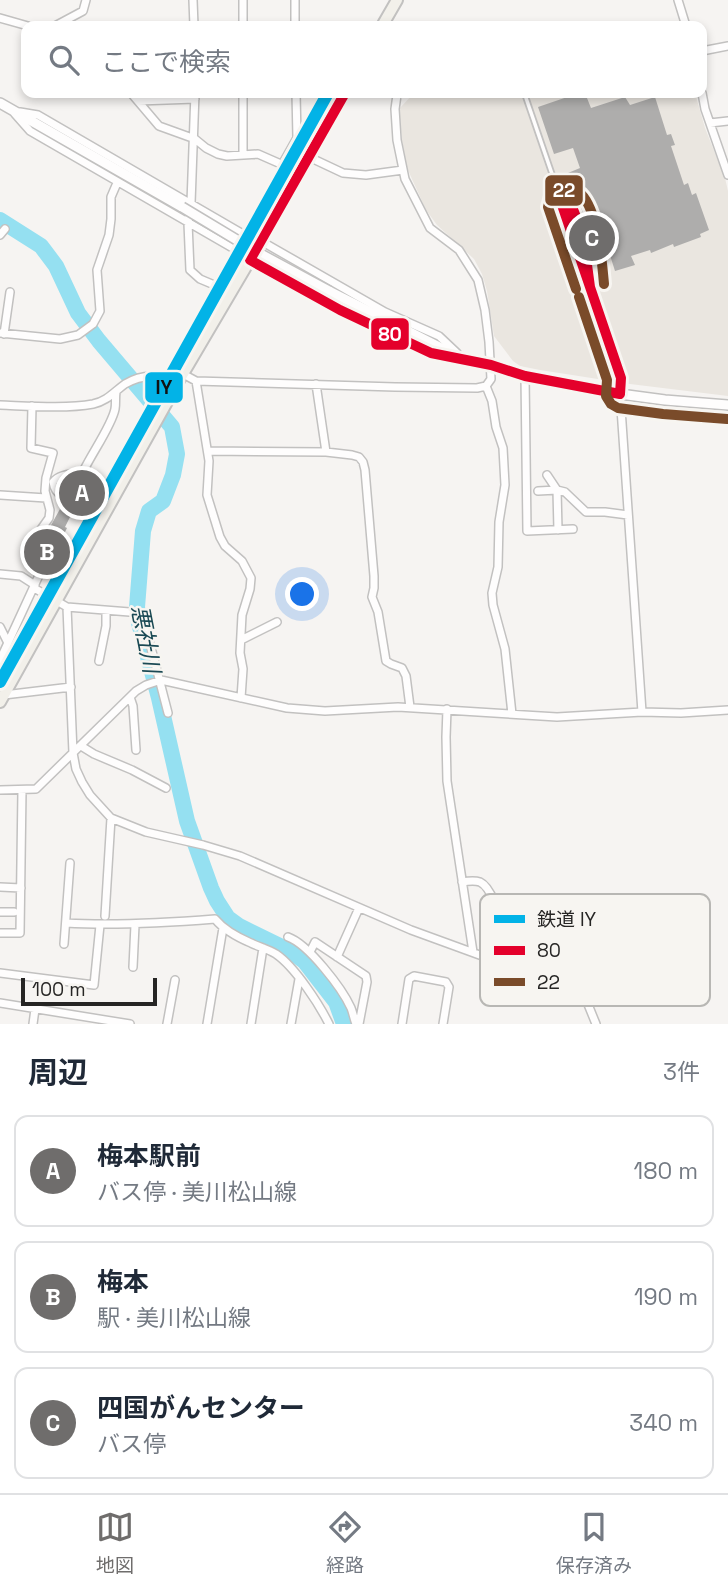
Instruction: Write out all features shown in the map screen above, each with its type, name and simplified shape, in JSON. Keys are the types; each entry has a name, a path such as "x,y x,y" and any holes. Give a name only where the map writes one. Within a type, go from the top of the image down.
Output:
{"main road":[{"path":"385,21 397,0"},
{"path":"2,699 180,379 342,98"}],"street":[{"path":"64,21 83,11 86,0"},
{"path":"193,0 194,21"},
{"path":"243,0 243,21"},
{"path":"295,0 295,21"},
{"path":"678,0 684,21"},
{"path":"0,18 21,24"},
{"path":"707,50 728,46"},
{"path":"135,98 159,126 195,139 218,154 258,154 299,172"},
{"path":"138,101 172,98"},
{"path":"195,98 195,139 188,223 190,270 200,279 232,292"},
{"path":"243,98 243,155"},
{"path":"283,163 297,138 296,98"},
{"path":"0,405 92,404 108,398 125,385 142,377 159,376 196,381 395,387 486,386 491,379 491,365 485,310 478,280 459,250 430,228 405,179 397,139 397,98"},
{"path":"703,98 728,175"},
{"path":"0,103 255,251 463,359"},
{"path":"12,111 30,131 236,250"},
{"path":"12,111 38,115 243,234"},
{"path":"710,123 728,121"},
{"path":"309,157 343,173 366,175 403,170"},
{"path":"10,292 2,333 60,339 82,333 93,324 100,311 97,270 109,234 111,197 117,183"},
{"path":"214,237 223,235 223,221"},
{"path":"261,241 385,312 439,336 463,359"},
{"path":"250,260 377,329 431,353 593,390 728,405"},
{"path":"525,376 527,531 573,529"},
{"path":"196,381 209,461 207,495 215,525 225,546 242,561 251,578 242,614 241,698"},
{"path":"316,384 326,452"},
{"path":"486,386 503,448 505,485 499,522 498,567 492,593 505,649 512,714"},
{"path":"83,472 115,410 116,392"},
{"path":"620,394 642,712"},
{"path":"0,660 41,571 35,542 49,518 47,478 53,453 32,448 32,406"},
{"path":"208,451 326,452 352,455 363,462 366,470 374,576 372,597 378,611 386,661 401,668 406,676 410,707"},
{"path":"547,475 557,490 558,530"},
{"path":"538,491 565,492 586,513 628,515"},
{"path":"0,495 46,498"},
{"path":"0,573 21,576 67,607 142,613 168,713"},
{"path":"67,607 73,753 76,769 90,795 111,818 146,832 240,856 411,930 480,955"},
{"path":"99,661 106,611"},
{"path":"241,640 277,622"},
{"path":"0,627 8,643"},
{"path":"0,790 36,789 130,697 146,685 160,681 287,709 325,712 410,707 557,717 728,710"},
{"path":"2,699 71,687"},
{"path":"130,697 136,750"},
{"path":"447,709 447,781 473,952"},
{"path":"82,746 166,788"},
{"path":"0,933 20,933 22,790"},
{"path":"105,916 111,818"},
{"path":"64,944 70,863"},
{"path":"462,881 481,882 491,894"},
{"path":"0,887 21,888"},
{"path":"337,957 359,908"},
{"path":"0,912 14,912"},
{"path":"66,923 135,925 215,919 223,928 249,943 275,953 283,960 320,1007 329,1024"},
{"path":"0,973 94,985 100,925"},
{"path":"133,967 135,925"},
{"path":"207,1024 223,928"},
{"path":"288,937 297,940 310,952 341,990 358,1024"},
{"path":"310,952 315,943 366,976 358,1024"},
{"path":"251,1024 263,948"},
{"path":"402,1024 409,979 414,976 446,982 449,987 444,1024"},
{"path":"291,1024 299,979"},
{"path":"167,1024 175,980"},
{"path":"0,1003 75,1020 130,1024"},
{"path":"589,1006 596,1024"},
{"path":"33,1024 35,1009"}],"lane":[{"path":"526,98 621,377 620,394"},
{"path":"562,205 571,204 578,215 586,250 590,289"}],"shaded area":[{"path":"409,98 696,98 728,191 728,396 540,370 520,366 513,361 494,336 487,291 474,259 437,225 426,210 407,168 399,109"}],"building":[{"path":"564,98 587,98 591,108 622,98 626,98 630,105 655,98 667,135 671,134 675,145 671,146 684,185 688,183 692,195 696,193 709,230 700,234 701,237 674,247 673,244 651,253 650,250 631,256 635,265 615,271 602,230 597,231 603,275 594,270 586,230 568,173 580,168 573,148 554,154 538,107"},
{"path":"60,509 71,515 52,558 44,554 41,543"}],"waterway":[{"name":"悪社川","path":"0,220 41,246 56,266 78,313 172,427 177,454 173,475 163,501 149,511 143,531 137,607 187,821 211,888 228,918 292,952 305,962 336,1002 344,1024"}],"rail line":[{"name":"IY","path":"0,682 325,98"}],"transit line":[{"name":"80","path":"342,98 250,260 340,310 431,353 491,365 525,376 620,394 621,378 590,287"},
{"name":"22","path":"576,289 548,207 551,196 564,190 579,193 587,202 598,237 604,284"},
{"name":"80","path":"571,204 583,235 590,287 562,205 571,204"},
{"name":"22","path":"579,297 607,380 606,396 611,404 618,408 663,414 727,419"}],"place":[{"name":"四国がんセンター","path":"592,238"},
{"name":"梅本駅前","path":"82,493"},
{"name":"梅本","path":"47,552"}]}
